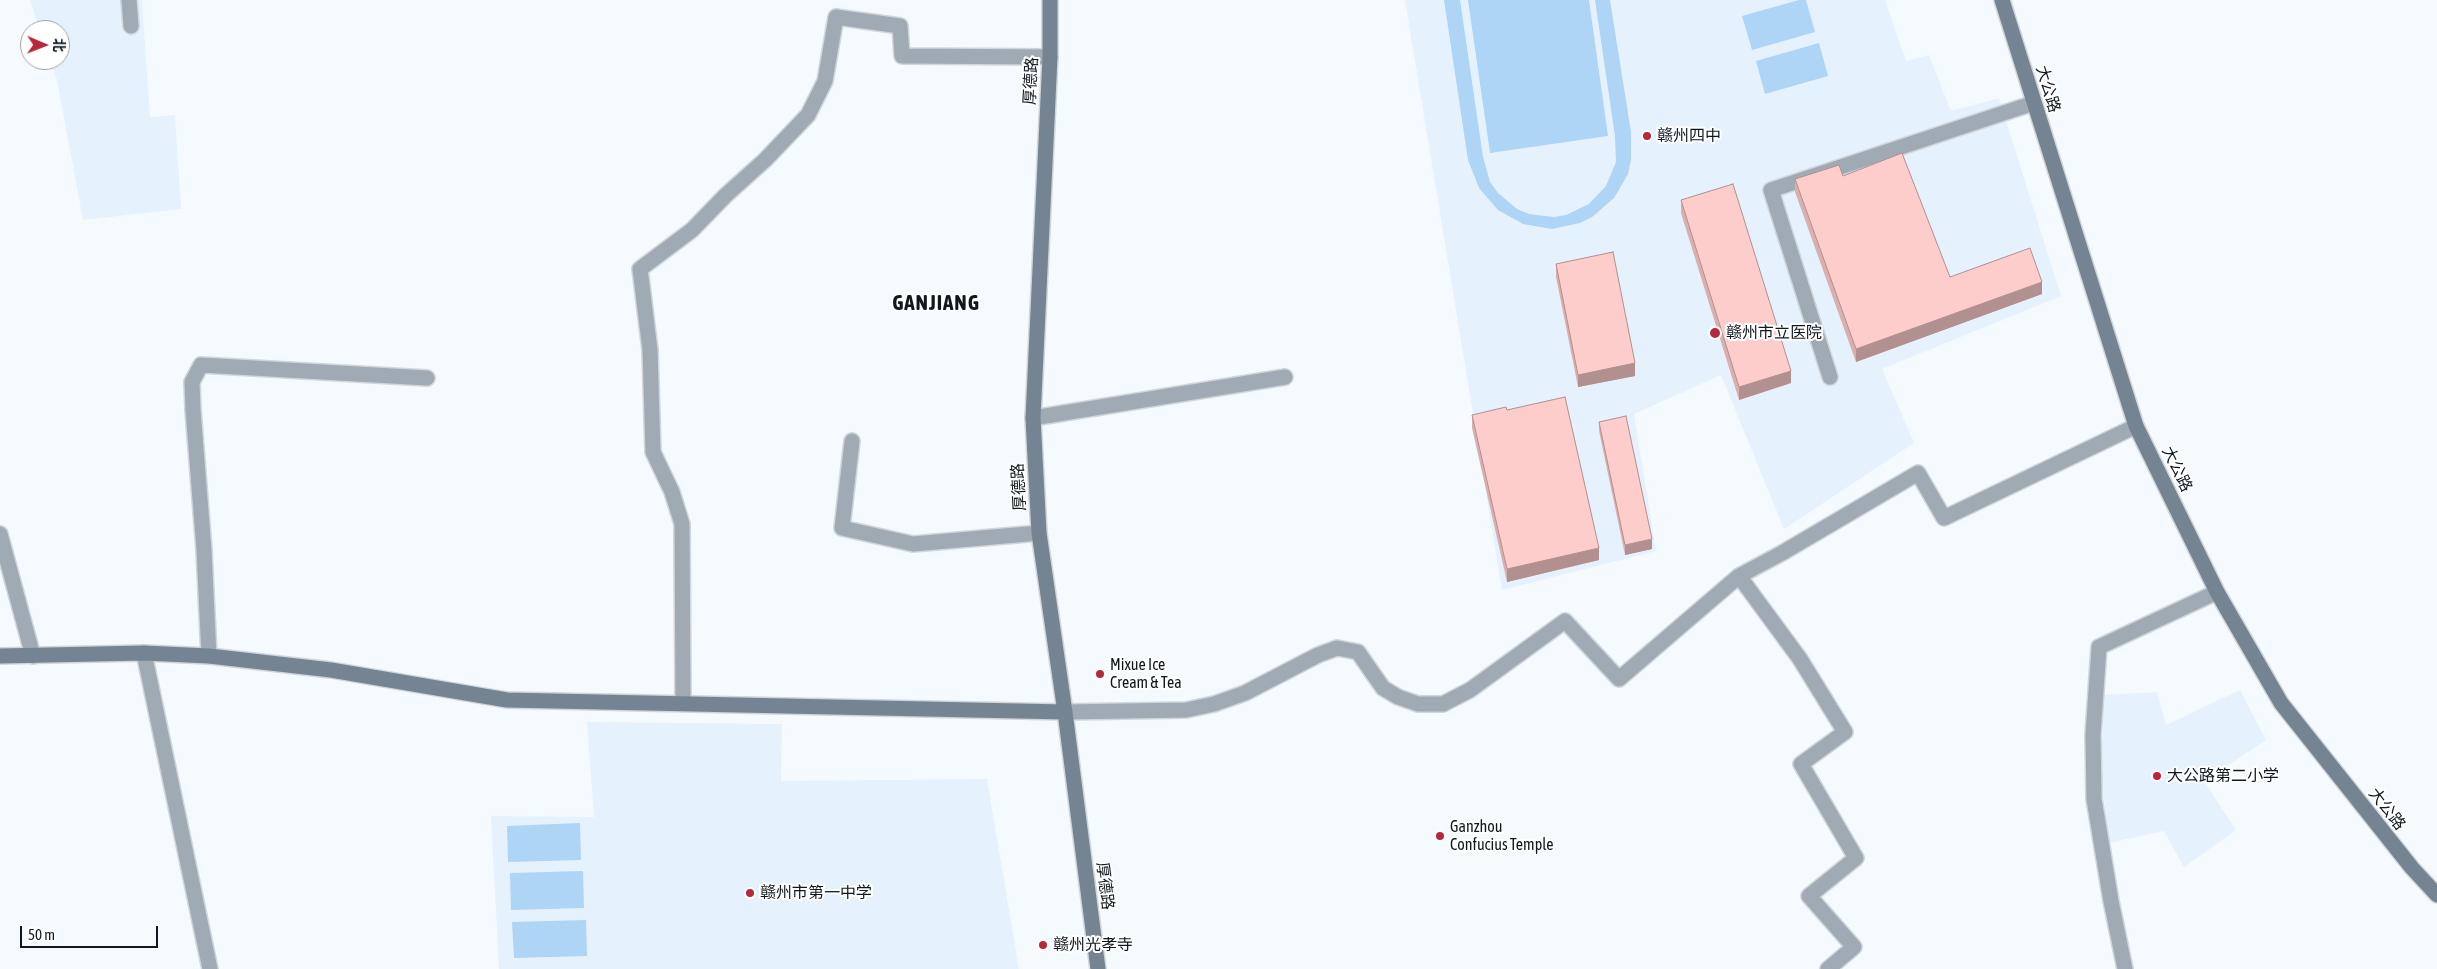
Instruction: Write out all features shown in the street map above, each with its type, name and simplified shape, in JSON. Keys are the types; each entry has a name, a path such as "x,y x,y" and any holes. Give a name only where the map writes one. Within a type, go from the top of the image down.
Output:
{"street":[{"path":"130,0 131,26"},
{"name":"厚德路","path":"1050,0 1050,57 1033,418 1039,533 1065,712 1098,969"},
{"name":"大公路","path":"2002,0 2136,426 2218,592 2282,703 2412,868 2437,895"},
{"path":"683,702 682,524 672,492 653,452 650,350 640,269 692,230 726,194 765,160 808,114 825,81 836,17 900,26 902,56 1050,57"},
{"path":"1830,376 1771,190 2034,103"},
{"path":"209,656 204,550 192,382 201,365 427,378"},
{"path":"1033,418 1286,377"},
{"path":"0,656 144,653 209,656 331,670 506,700 683,702 1065,712 1186,710 1214,704 1245,693 1318,655 1337,648 1358,652 1383,688 1398,697 1418,704 1443,704 1470,690 1564,621 1619,679 1739,576 1782,553 1918,472 1944,518 2136,426"},
{"path":"852,441 842,528 914,544 1039,533"},
{"path":"0,534 33,656"},
{"path":"1739,576 1800,659 1845,732 1801,764 1856,858 1810,896 1854,947 1828,969"},
{"path":"2125,969 2111,901 2094,799 2092,735 2099,647 2218,592"},
{"path":"144,653 210,969"}],"shaded area":[{"path":"30,0 142,0 150,117 175,115 181,209 83,220 57,80 54,70 70,70 70,20 37,20"},
{"name":"赣州市立医院","path":"1405,0 1885,0 1906,61 1929,55 1951,111 1999,98 2061,296 1882,369 1914,443 1784,529 1721,375 1634,414 1656,551 1502,590"},
{"path":"1444,0 1460,0 1483,157 1490,182 1498,193 1517,209 1529,214 1554,217 1566,215 1589,204 1606,186 1616,162 1615,136 1595,0 1610,0 1631,132 1631,160 1628,174 1614,198 1592,217 1580,223 1552,229 1523,224 1498,210 1479,188 1468,160"},
{"path":"1468,0 1589,0 1608,136 1490,153"},
{"path":"1799,0 1806,0 1815,32 1752,50 1742,16"},
{"path":"1819,43 1828,76 1765,94 1756,61"},
{"name":"大公路第二小学","path":"2240,690 2266,740 2204,781 2236,830 2184,867 2164,831 2108,843 2101,770 2104,695 2157,692 2166,725"},
{"name":"赣州市第一中学","path":"587,722 782,724 781,781 987,779 1019,969 499,969 491,816 594,817"},
{"path":"580,823 581,860 508,862 507,826"},
{"path":"583,871 584,908 511,910 510,873"},
{"path":"586,920 587,956 514,958 512,922"}],"building":[{"path":"1902,153 1950,277 2030,248 2042,282 1856,349 1795,179 1839,165 1843,176"},
{"path":"1733,184 1791,371 1739,387 1681,200"},
{"path":"1613,252 1635,363 1578,375 1556,264"},
{"path":"1565,397 1599,548 1507,569 1472,415 1506,407 1507,410"},
{"path":"1626,416 1652,539 1625,545 1599,422"}],"place":[{"name":"赣州四中","path":"1647,136"},
{"name":"赣州市立医院","path":"1715,333"},
{"name":"Mixue Ice Cream & Tea","path":"1100,674"},
{"name":"大公路第二小学","path":"2157,776"},
{"name":"Ganzhou Confucius Temple","path":"1440,836"},
{"name":"赣州市第一中学","path":"750,893"},
{"name":"赣州光孝寺","path":"1043,945"}],"district":[{"name":"GANJIANG","path":"936,303"}]}
